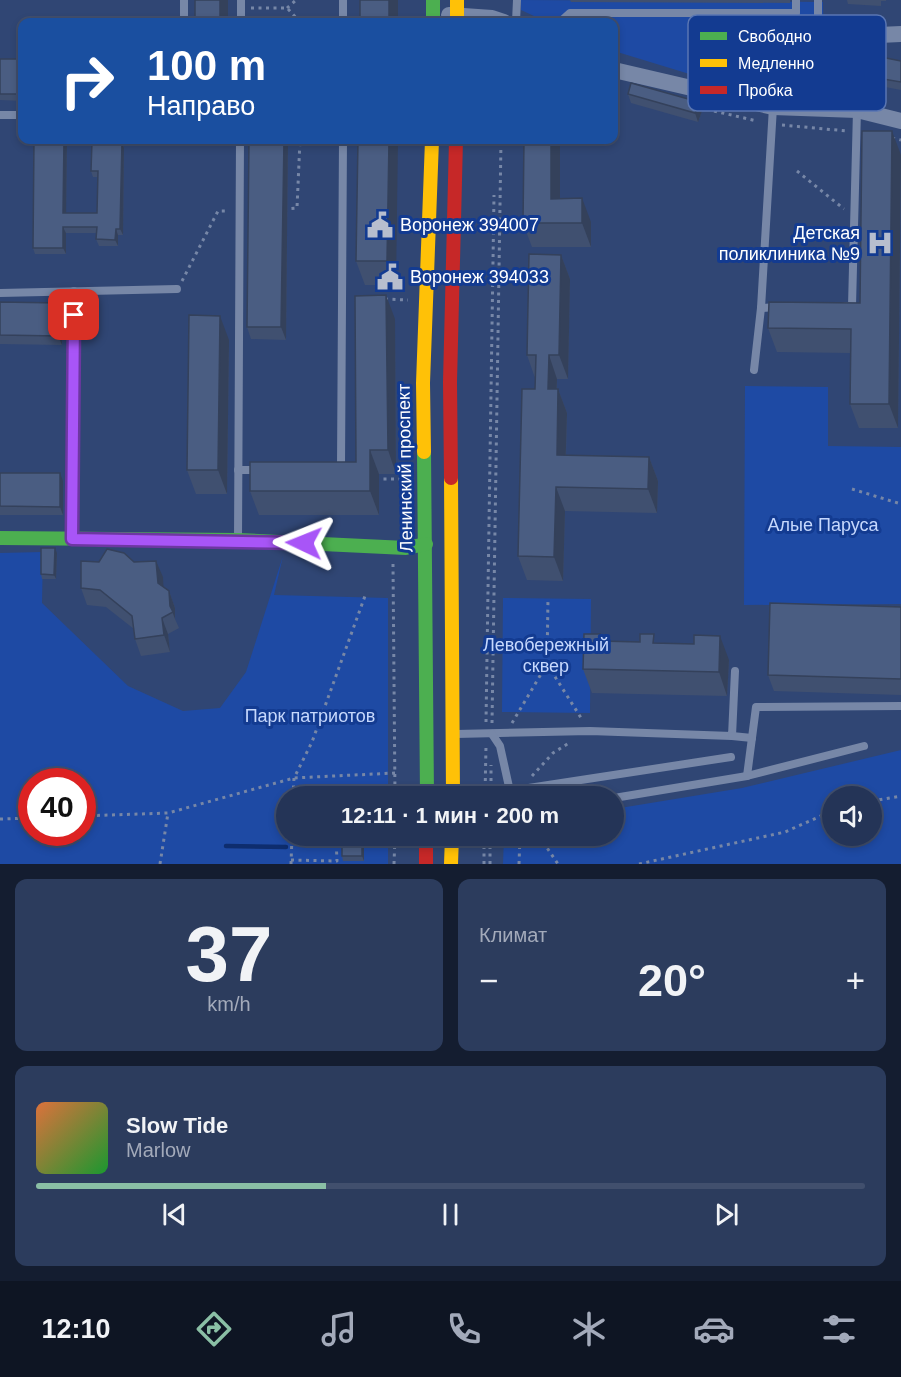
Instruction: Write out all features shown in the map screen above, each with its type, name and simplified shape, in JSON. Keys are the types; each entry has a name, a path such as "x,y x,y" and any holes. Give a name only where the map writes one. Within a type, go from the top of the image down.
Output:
{"main road":[{"name":"Ленинский проспект","path":"427,786 423,383 432,144"},
{"path":"453,786 450,382 456,144"},
{"path":"0,538 238,540 406,548 426,544"},
{"path":"426,733 452,734"},
{"path":"426,846 426,864"},
{"path":"451,864 452,846"}],"street":[{"path":"433,12 457,12 492,18"},
{"path":"886,35 901,34"},
{"path":"618,71 688,87"},
{"path":"861,111 901,120"}],"lane":[{"path":"184,0 184,18"},
{"path":"343,0 343,18"},
{"path":"516,18 517,0"},
{"path":"564,18 570,13 796,13 796,0"},
{"path":"754,370 761,308 773,111"},
{"path":"829,306 852,306 857,111"},
{"path":"0,115 18,115"},
{"path":"238,540 240,144"},
{"path":"318,468 341,467 343,144"},
{"path":"0,292 177,289"},
{"path":"72,539 74,291"},
{"path":"761,308 784,307"},
{"path":"238,470 272,469"},
{"path":"732,736 735,671"},
{"path":"747,776 756,707 901,706"},
{"path":"452,734 590,731 752,738"},
{"path":"489,734 500,746 508,786"},
{"path":"624,796 747,776 864,746"},
{"path":"539,786 731,757"}],"path":[{"path":"286,8 296,0"},
{"path":"241,4 286,8 296,18"},
{"path":"486,786 495,650 501,144"},
{"path":"797,171 854,217"},
{"path":"491,786 489,734 494,195"},
{"path":"375,299 408,300"},
{"path":"369,479 406,479"},
{"path":"852,489 901,504"},
{"path":"393,547 395,786"},
{"path":"294,786 294,778 312,742 365,596"},
{"path":"507,732 547,664 548,598"},
{"path":"495,650 547,650"},
{"path":"522,786 553,753 590,731 547,664"},
{"path":"96,816 168,813 294,778 395,773"},
{"path":"882,799 901,796"},
{"path":"160,864 168,813"},
{"path":"639,864 785,832 822,815"},
{"path":"0,819 18,818"},
{"path":"292,846 291,862 336,861 336,846"},
{"path":"394,846 394,864"},
{"path":"484,846 484,864"},
{"path":"490,846 490,864"},
{"path":"519,864 520,846"},
{"path":"546,846 558,864"}],"green space":[{"path":"521,0 823,2 823,15 688,15 688,74 618,52 618,18 538,18 521,10"},
{"name":"Алые Паруса","path":"745,386 828,387 828,446 901,447 901,604 744,605"},
{"name":"Парк патриотов","path":"43,552 42,603 128,686 183,711 220,708 246,672 283,556 274,595 388,598 388,786 276,786 276,846 388,846 388,864 0,864 0,553"},
{"name":"Левобережный сквер","path":"503,598 591,599 590,713 502,712"},
{"path":"901,750 901,864 503,864 504,846 624,846 624,807 742,788"}],"building":[{"path":"195,0 220,0 220,18 195,18"},
{"path":"360,0 389,0 389,18 360,18"},
{"path":"886,58 901,61 901,82 886,80"},
{"path":"0,59 18,59 18,94 0,94"},
{"path":"631,83 688,99 688,111 696,111 695,113 628,94"},
{"path":"862,131 892,131 889,404 850,404 851,329 768,328 769,302 860,303"},
{"path":"34,144 64,144 63,213 97,213 98,171 91,171 92,144 122,144 120,229 116,229 115,240 96,239 97,227 63,227 63,248 33,248"},
{"path":"249,144 284,144 281,327 247,327"},
{"path":"358,144 389,144 387,261 356,261"},
{"path":"524,144 551,144 551,199 582,198 582,223 523,223"},
{"path":"529,254 561,255 559,355 549,355 548,389 558,389 557,455 649,457 648,489 556,487 554,557 518,556 522,389 535,389 536,355 527,355"},
{"path":"386,295 388,450 370,450 370,491 250,491 250,462 356,462 355,296"},
{"path":"0,302 59,303 58,336 0,335"},
{"path":"189,315 220,316 218,470 187,470"},
{"path":"0,473 60,473 60,507 0,506"},
{"path":"41,548 55,548 54,575 41,574"},
{"path":"107,549 124,553 134,562 156,561 158,583 169,591 170,606 173,612 162,618 164,635 135,639 132,616 100,590 81,588 81,561 99,562"},
{"path":"770,603 901,607 901,679 768,675"},
{"path":"584,634 600,634 600,641 640,642 640,634 654,634 653,643 694,644 694,635 720,636 719,672 583,669"},
{"path":"342,846 362,846 362,856 342,856"}],"waterway":[{"path":"226,846 286,847"}],"traffic: fast":[{"path":"433,0 433,18"},
{"path":"424,452 427,786"},
{"path":"0,538 238,540 406,548 426,544"}],"traffic: slow":[{"path":"457,0 457,18"},
{"path":"424,452 423,383 432,144"},
{"path":"451,478 453,786"},
{"path":"451,864 452,846"}],"traffic: jam":[{"path":"451,478 450,382 456,144"},
{"path":"426,846 426,864"}],"place":[{"name":"Воронеж 394007","path":"380,225"},
{"name":"Детская поликлиника №9","path":"880,243"},
{"name":"Воронеж 394033","path":"390,277"}],"route":[{"path":"74,315 72,539 238,540 304,543"}]}
